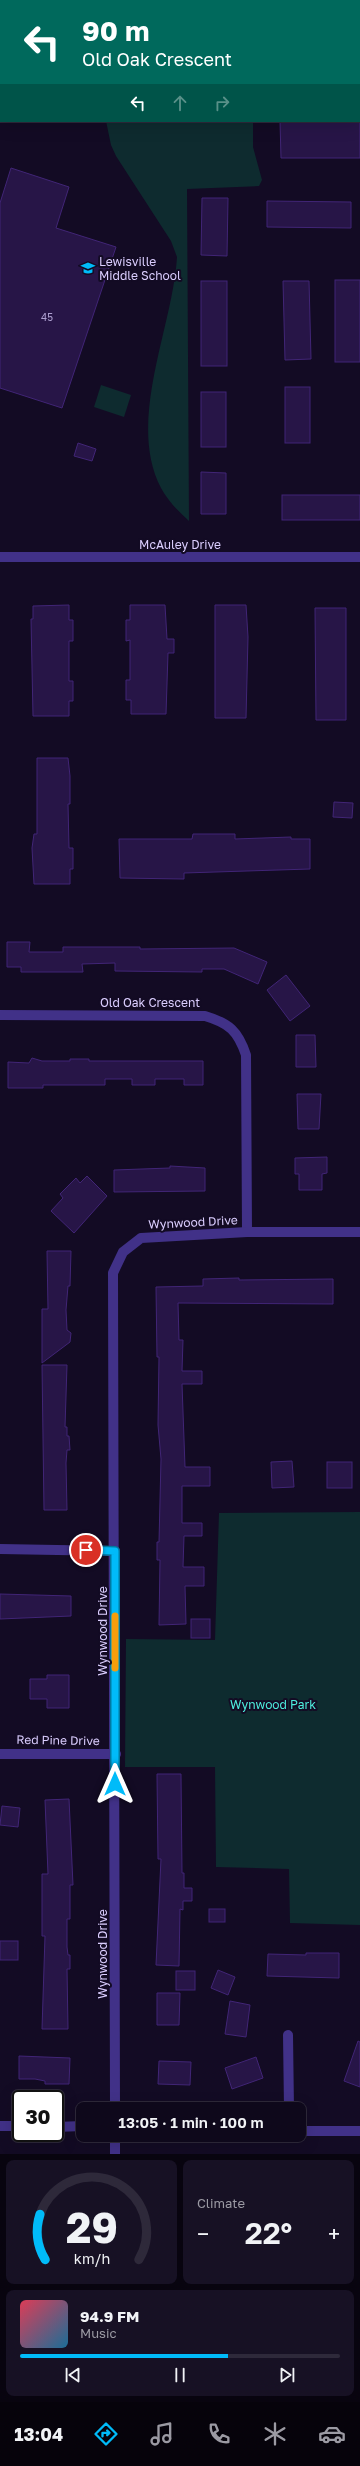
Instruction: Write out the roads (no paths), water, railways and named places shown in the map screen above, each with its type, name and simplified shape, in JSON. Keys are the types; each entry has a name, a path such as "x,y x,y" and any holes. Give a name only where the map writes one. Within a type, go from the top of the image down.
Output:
{"street":[{"name":"McAuley Drive","path":"0,557 360,557"},
{"name":"Old Oak Crescent","path":"0,1015 205,1016 221,1021 231,1028 241,1039 246,1055 247,1232"},
{"name":"Wynwood Drive","path":"115,2102 116,1754 113,1273 123,1252 141,1238 247,1232 360,1232"},
{"path":"0,1549 115,1551"},
{"name":"Red Pine Drive","path":"0,1754 116,1754"},
{"path":"288,2035 289,2102"},
{"path":"0,2126 12,2126"},
{"path":"64,2127 76,2126"},
{"path":"306,2131 360,2131"},
{"path":"115,2142 115,2154"}],"place":[{"name":"Lewisville Middle School","path":"88,268"}],"park label":[{"name":"Wynwood Park","path":"273,1704"}]}
